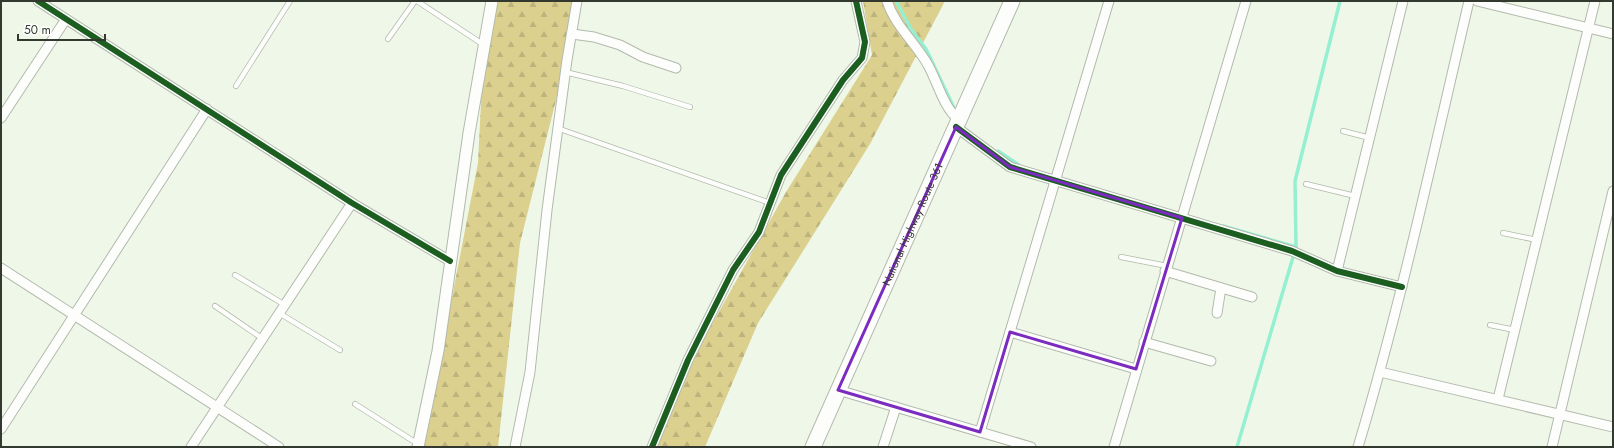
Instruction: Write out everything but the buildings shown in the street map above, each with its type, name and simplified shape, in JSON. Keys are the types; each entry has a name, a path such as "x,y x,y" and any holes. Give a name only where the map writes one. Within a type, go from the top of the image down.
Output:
{"highway":[{"name":"National Highway Route 361","path":"813,447 1012,1"}],"street":[{"path":"38,1 352,203 450,261"},
{"path":"419,446 438,351 450,261 492,1"},
{"path":"515,447 530,372 565,72 577,1"},
{"path":"652,447 688,360 733,270 759,232 781,175 843,80 862,58 865,42 856,1"},
{"path":"887,1 891,13 904,34 915,44 928,66 951,114 958,124 1010,167 1182,215 1295,252 1337,270 1402,287"},
{"path":"980,432 1109,1"},
{"path":"1114,447 1246,1"},
{"path":"1337,270 1403,1"},
{"path":"1358,447 1380,372 1402,287 1469,1"},
{"path":"1477,1 1613,34"},
{"path":"1498,399 1595,1"},
{"path":"1,118 66,19"},
{"path":"572,34 594,37 620,44 643,57 676,68"},
{"path":"1,429 207,109"},
{"path":"1554,447 1560,413 1613,191"},
{"path":"192,447 352,203"},
{"path":"1,268 279,447"},
{"path":"1166,269 1252,297"},
{"path":"1217,313 1221,288"},
{"path":"1010,332 1136,369"},
{"path":"1144,342 1211,361"},
{"path":"1380,372 1613,426"},
{"path":"838,390 1031,447"},
{"path":"883,447 896,407"}],"lane":[{"path":"236,86 290,1"},
{"path":"388,39 416,1 484,45"},
{"path":"565,72 623,86 690,107"},
{"path":"558,128 770,203"},
{"path":"1343,131 1370,138"},
{"path":"1306,184 1355,196"},
{"path":"1503,233 1536,240"},
{"path":"1121,257 1166,269"},
{"path":"235,275 285,305"},
{"path":"215,306 263,339"},
{"path":"279,313 340,350"},
{"path":"1490,325 1515,330"},
{"path":"355,404 419,446"}],"highlighted area":[{"path":"956,127 1010,167 1182,218 1136,369 1010,332 980,432 838,390"}],"green space":[{"path":"486,1 581,1 520,243 498,447 423,447 478,163"},
{"path":"863,1 945,1 870,144 758,323 705,447 647,447 657,422 786,192 872,55"}],"waterway":[{"path":"896,1 911,29 926,49 954,108"},
{"path":"1237,447 1296,247 1295,181 1340,1"},
{"path":"998,151 1019,165"},
{"path":"1223,226 1296,247"}],"cycle path":[{"path":"38,1 352,203 450,261"},
{"path":"652,447 688,360 733,270 759,232 781,175 843,80 862,58 865,42 856,1"},
{"path":"956,127 1010,167 1292,251 1337,271 1402,287"}]}
